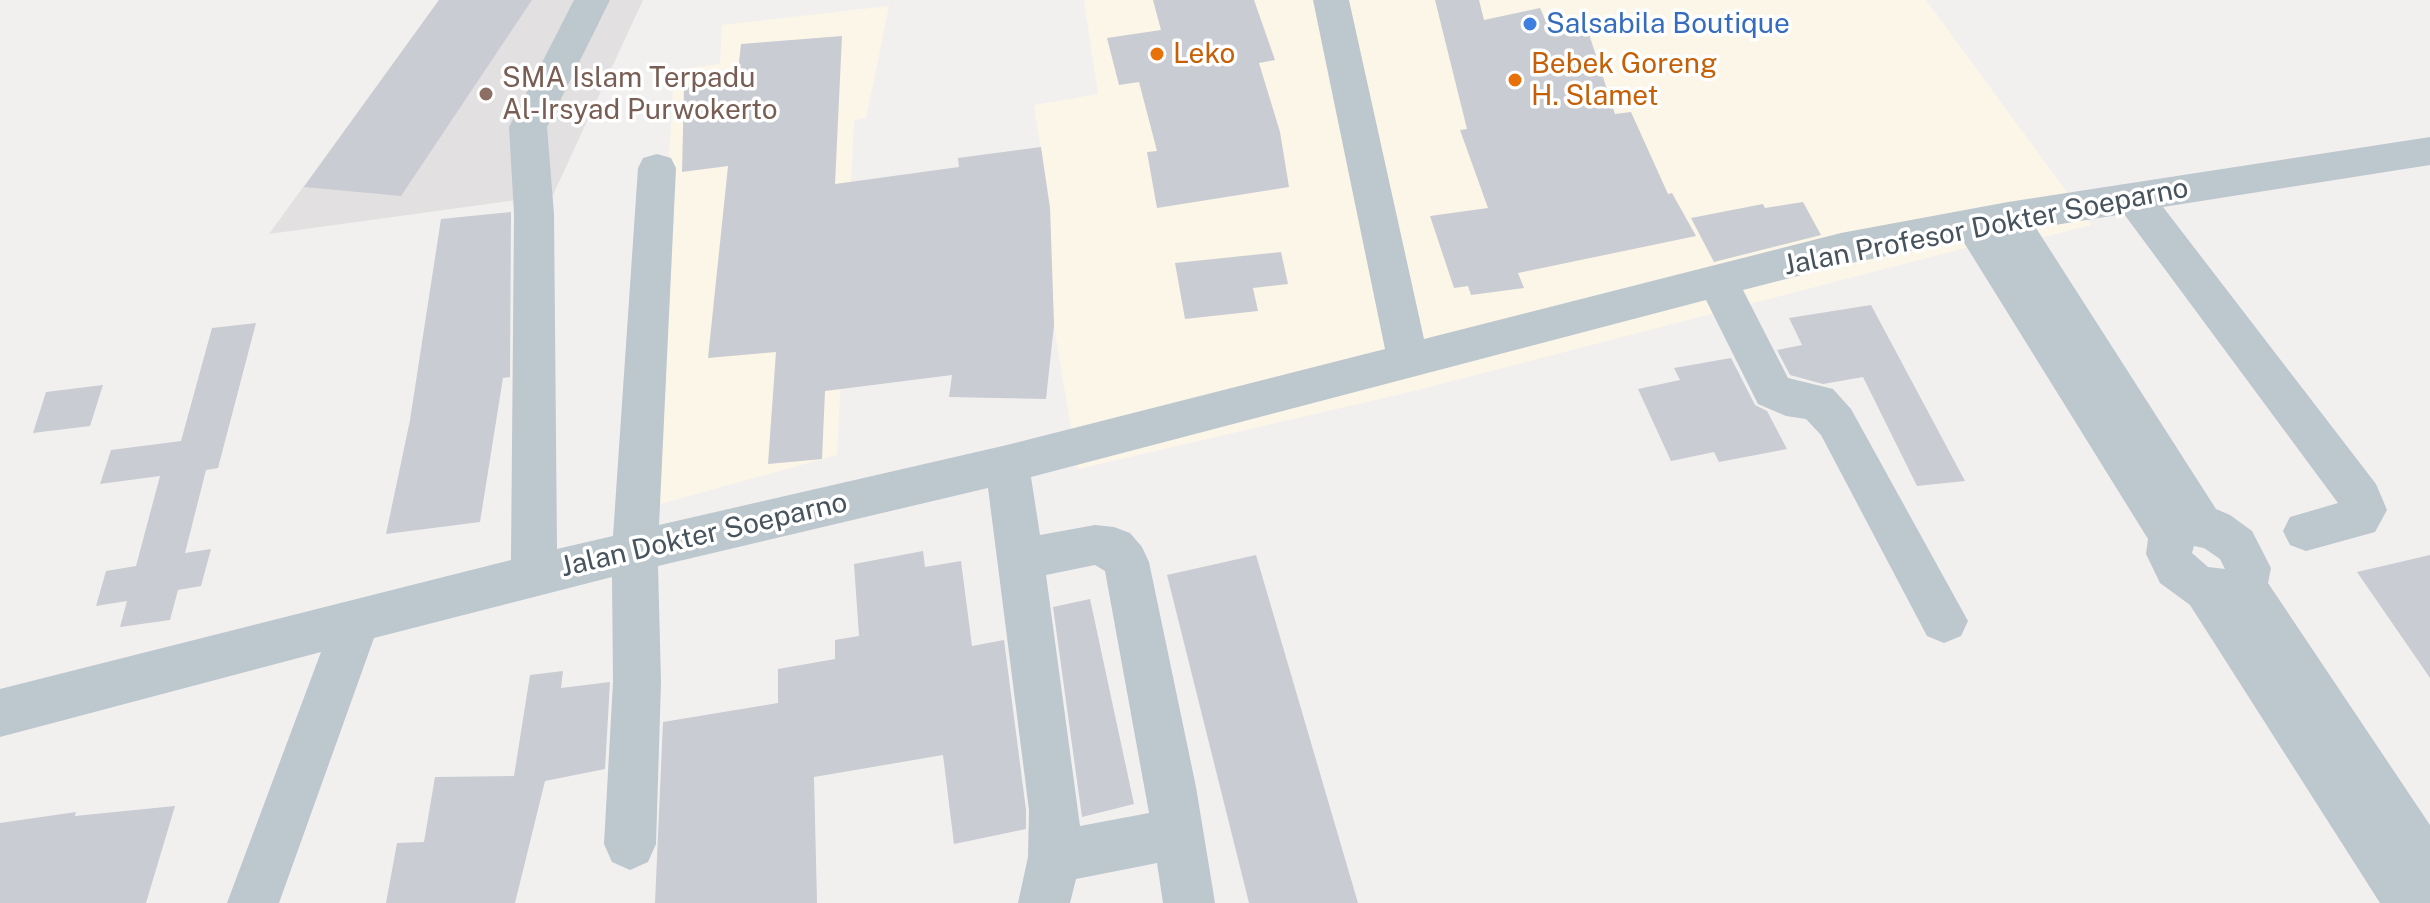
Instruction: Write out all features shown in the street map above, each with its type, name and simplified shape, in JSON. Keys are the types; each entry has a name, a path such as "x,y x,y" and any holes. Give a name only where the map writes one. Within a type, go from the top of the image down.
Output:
{"street":[{"path":"534,575 534,214 528,127 592,0"},
{"path":"1331,0 1408,360"},
{"name":"Jalan Profesor Dokter Soeparno","path":"1408,360 1841,249 1990,220 2430,151"},
{"path":"630,844 637,682 635,551 657,168"},
{"path":"2133,197 2360,498 2364,510 2359,518 2306,531"},
{"path":"1990,220 2186,531 2169,554 2176,568 2192,582 2225,587 2430,871"},
{"path":"1717,280 1773,391 1786,398 1818,402 1836,422 1944,621"},
{"name":"Jalan Dokter Soeparno","path":"0,713 534,575 1007,464 1408,360"},
{"path":"1007,464 1055,810 1049,880 1178,833"},
{"path":"1022,559 1095,545 1114,548 1126,562 1189,903"},
{"path":"2225,587 2411,903"},
{"path":"253,903 357,620"}],"shaded area":[{"name":"SMA Islam Terpadu Al-Irsyad Purwokerto","path":"439,0 643,0 553,195 269,234"},
{"path":"1084,0 1926,0 2091,225 2036,239 1981,244 1414,391 1078,469 1054,326 1050,207 1034,105 1098,94"},
{"path":"889,6 866,118 854,120 837,455 649,507 674,70 720,64 722,25"}],"building":[{"path":"439,0 532,0 401,196 304,187"},
{"path":"1153,0 1254,0 1275,60 1259,63 1280,132 1289,187 1157,208 1147,152 1157,151 1139,82 1119,85 1107,38 1161,30"},
{"path":"1435,0 1479,0 1484,20 1540,8 1551,33 1588,31 1615,114 1631,112 1668,194 1672,193 1696,236 1518,273 1524,288 1471,295 1468,286 1454,288 1430,216 1488,208 1460,130 1467,129"},
{"path":"842,36 835,184 959,167 958,158 1041,147 1050,208 1054,325 1046,399 949,397 952,375 825,391 822,459 768,464 776,352 708,358 728,166 682,172 684,88 737,81 741,44"},
{"path":"1803,202 1821,235 1714,262 1691,218 1763,204 1765,208"},
{"path":"511,212 510,377 503,378 480,522 386,534 410,420 441,219"},
{"path":"1281,252 1288,284 1253,288 1258,311 1185,319 1175,263"},
{"path":"1871,305 1965,481 1917,486 1863,377 1823,384 1790,375 1777,350 1802,345 1789,318"},
{"path":"256,323 218,468 206,470 185,553 211,549 201,586 178,590 170,620 120,627 127,601 96,606 106,571 136,566 160,476 100,484 111,450 181,441 212,328"},
{"path":"1731,358 1755,405 1767,411 1787,449 1719,462 1714,452 1671,461 1638,389 1680,380 1674,368"},
{"path":"103,385 90,426 33,433 46,392"},
{"path":"923,551 925,567 961,561 972,646 1004,640 1026,829 954,844 943,755 814,777 817,903 655,903 663,722 778,703 778,669 835,659 835,640 859,636 854,564"},
{"path":"1256,555 1358,903 1249,903 1167,575"},
{"path":"2430,555 2430,678 2357,572"},
{"path":"1090,599 1134,804 1082,817 1053,607"},
{"path":"563,671 561,688 610,682 605,769 545,781 515,903 386,903 397,843 424,842 435,777 514,776 530,675"},
{"path":"175,806 146,903 0,903 0,823 76,812 75,816"}],"place":[{"name":"Salsabila Boutique","path":"1530,24"},
{"name":"Leko","path":"1157,54"},
{"name":"Bebek Goreng H. Slamet","path":"1515,80"},
{"name":"SMA Islam Terpadu Al-Irsyad Purwokerto","path":"486,94"}]}
